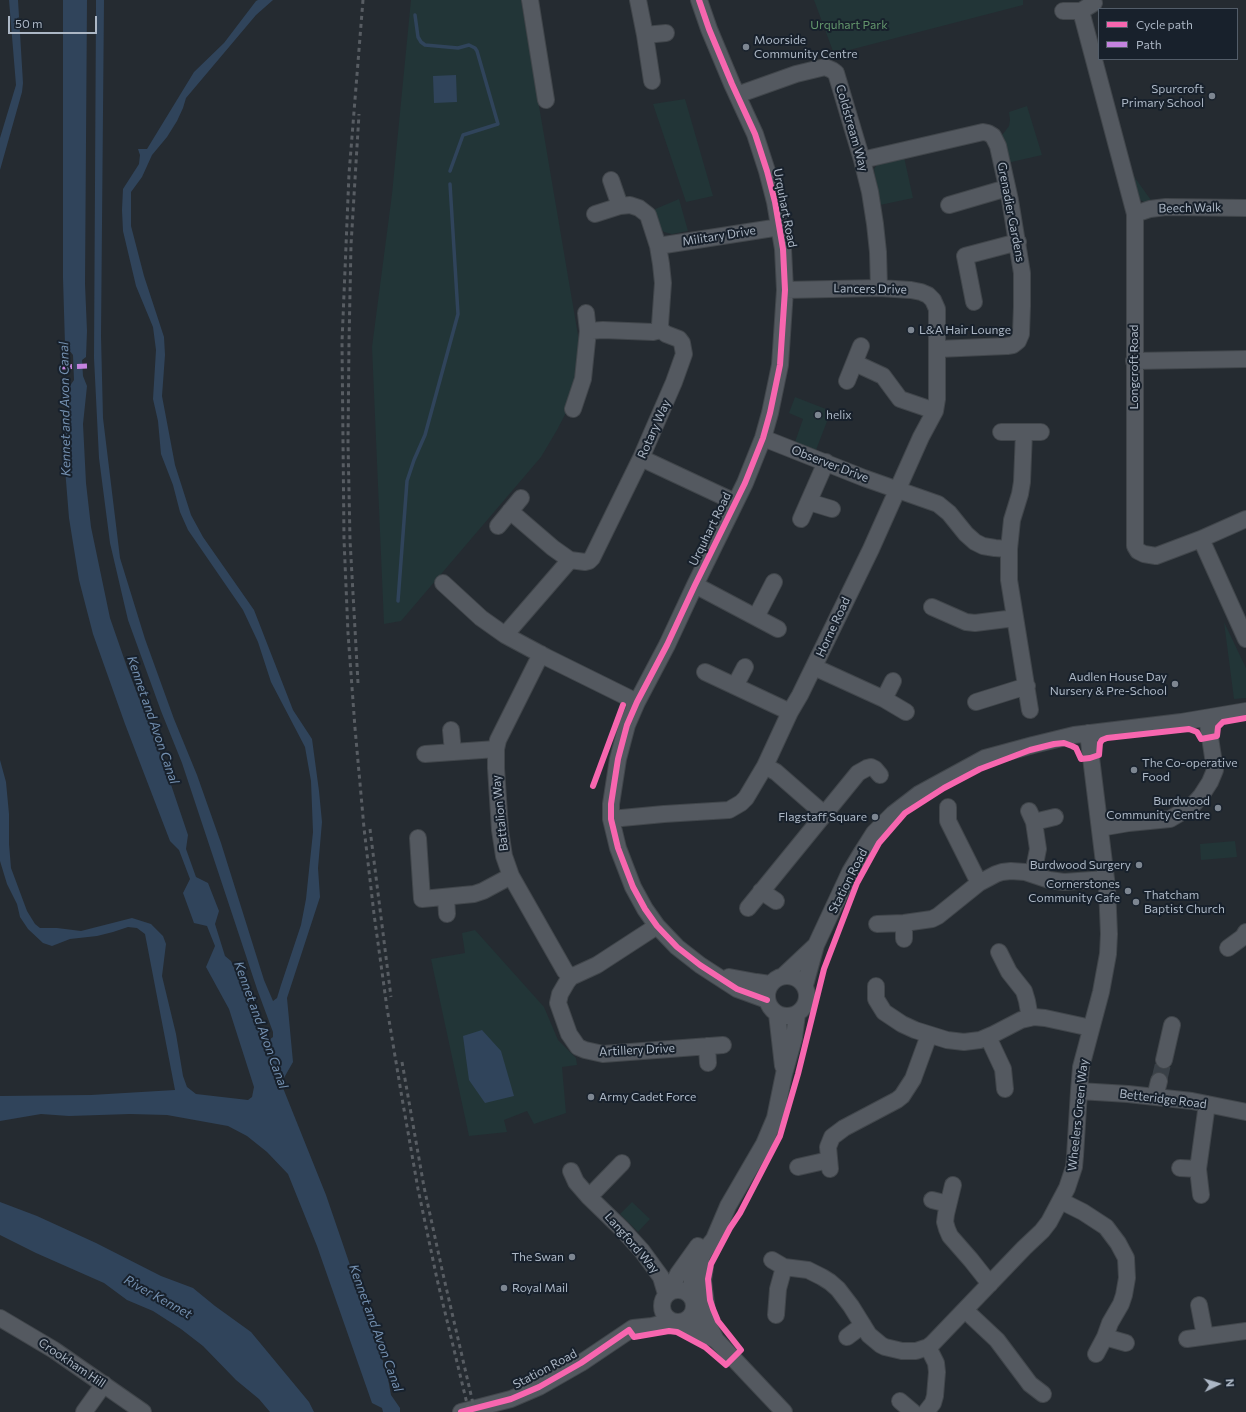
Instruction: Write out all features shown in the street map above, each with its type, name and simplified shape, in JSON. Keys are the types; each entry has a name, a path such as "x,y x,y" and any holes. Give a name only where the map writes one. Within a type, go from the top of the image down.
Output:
{"street":[{"path":"530,0 546,100"},
{"path":"638,0 652,81"},
{"name":"Urquhart Road","path":"699,0 709,29 755,134 775,202 783,249 785,290 780,365 763,438 745,483 627,725 618,759 610,819 618,848 633,887 645,909 657,926 670,940 700,965 737,989 767,1000"},
{"name":"Longcroft Road","path":"1063,11 1087,7 1098,54"},
{"path":"645,35 666,33"},
{"name":"Longcroft Road","path":"1099,60 1135,214 1135,546 1138,551 1144,554 1156,556 1201,539 1246,519"},
{"name":"Coldstream Way","path":"737,95 796,74 826,67 836,73 862,160 875,224 878,252 878,288"},
{"name":"Grenadier Gardens","path":"862,160 983,132 993,136 998,146 1018,242 1022,273 1021,334 1018,341 1013,345 1008,346 938,349"},
{"path":"611,180 620,206"},
{"path":"949,205 1007,188"},
{"path":"588,331 603,330 653,332 661,330 660,325 663,283 661,264 658,246 648,215 635,206 620,206 595,214"},
{"name":"Beech Walk","path":"1135,214 1150,209 1166,207 1246,208"},
{"name":"Military Drive","path":"658,246 780,226"},
{"path":"974,302 965,256 1018,242"},
{"name":"Lancers Drive","path":"785,290 878,288 912,290 928,295 933,300 937,309 937,318"},
{"path":"574,409 583,379 587,347 588,331 586,313"},
{"name":"Horne Road","path":"610,819 729,810 741,803 746,798 765,766 790,712 814,667 871,549 921,437 935,411 938,399 937,318"},
{"name":"Rotary Way","path":"570,560 585,562 592,558 641,458 674,382 684,354 682,342 661,330"},
{"path":"847,381 861,346"},
{"path":"1134,361 1246,359"},
{"path":"855,363 884,376 900,399 935,411"},
{"path":"1001,432 1041,432"},
{"path":"1024,432 1021,489 1012,520 1009,548 1009,580 1030,710"},
{"name":"Observer Drive","path":"763,438 864,478 938,504 949,513 966,534 975,542 983,546 1009,548"},
{"path":"641,458 735,502"},
{"path":"801,519 826,462"},
{"path":"498,526 520,498"},
{"path":"809,502 832,509"},
{"path":"505,635 570,560 553,548 510,511"},
{"path":"1201,539 1246,639"},
{"path":"756,617 774,582"},
{"path":"443,583 481,618 505,635 637,702"},
{"path":"695,585 778,629"},
{"path":"932,607 966,622 975,623 1015,618"},
{"name":"Battalion Way","path":"541,654 501,732 496,749 502,845 507,867 511,876 565,971 571,977"},
{"path":"735,686 745,667"},
{"path":"814,667 884,699 906,712"},
{"path":"705,672 790,712"},
{"path":"884,699 893,681"},
{"path":"976,702 1027,686"},
{"name":"Station Road","path":"633,1328 676,1322 689,1318 693,1303 692,1278 698,1263 714,1239 728,1206 755,1160 770,1130 778,1107 784,1074 794,1038 797,1014 803,1009 808,998 805,985 816,945 850,872 862,852 884,822 906,802 985,758 1033,744 1088,733 1207,718 1246,711"},
{"path":"1100,828 1129,823 1170,819 1192,806 1210,782 1215,770 1207,718"},
{"path":"451,730 453,752"},
{"name":"Wheelers Green Way","path":"928,1348 1024,1248 1042,1232 1061,1201 1071,1179 1075,1156 1081,1068 1101,992 1108,954 1109,910 1088,733"},
{"path":"425,754 496,749"},
{"path":"765,766 776,772 824,814"},
{"path":"748,908 858,773 863,769 871,768 875,769 880,775"},
{"path":"944,816 979,883"},
{"path":"1033,874 1038,849 1032,816 1055,817"},
{"path":"418,838 422,899 474,894 511,876"},
{"path":"877,924 904,931 932,919 979,883 1002,872 1018,871 1033,874 1049,880 1064,882 1106,879"},
{"path":"761,891 776,901"},
{"path":"446,897 448,914"},
{"path":"571,977 597,965 657,926"},
{"path":"1228,948 1245,936"},
{"name":"Station Road","path":"777,980 816,945"},
{"path":"999,952 1009,972 1024,991 1030,1018"},
{"name":"Urquhart Road","path":"715,974 756,982 777,980"},
{"path":"767,1000 767,995 777,980 793,976 802,981 805,985"},
{"name":"Artillery Drive","path":"571,977 560,994 558,1003 569,1034 578,1047 604,1054 715,1046 708,1063"},
{"path":"876,986 875,993 877,1014 929,1035 964,1042 988,1037 1015,1023 1030,1018 1045,1018 1091,1028"},
{"name":"Station Road","path":"767,1000 772,1010 777,1014 784,1074"},
{"path":"777,1014 791,1016 797,1014"},
{"path":"1164,1060 1172,1025"},
{"path":"798,1167 830,1165 828,1147 832,1137 837,1132 897,1100 906,1092 913,1079 929,1035"},
{"path":"988,1037 1003,1069 1005,1089"},
{"path":"1155,1098 1159,1081"},
{"name":"Betteridge Road","path":"1079,1091 1207,1104 1246,1112"},
{"path":"1201,1195 1198,1169 1207,1104"},
{"path":"589,1197 622,1163"},
{"path":"1180,1168 1198,1169"},
{"name":"Langford Way","path":"571,1171 576,1182 589,1197 642,1251 661,1277 666,1298"},
{"path":"953,1185 945,1222 950,1236 990,1284"},
{"path":"932,1200 948,1204"},
{"path":"1061,1201 1083,1212 1106,1227 1118,1243 1126,1258 1127,1278 1124,1295 1096,1354"},
{"name":"Station Road","path":"460,1412 498,1408 581,1363 633,1328 640,1320 666,1298 678,1274 728,1206"},
{"path":"709,1326 702,1281 705,1266 714,1239"},
{"path":"776,1315 778,1263 808,1270 830,1282 838,1289 851,1306 869,1335 875,1341 885,1347 902,1352 910,1352 928,1348 936,1363 937,1372 935,1396 933,1403 926,1412"},
{"path":"716,1340 665,1317 666,1298 674,1290 684,1291 709,1326 716,1340 784,1412"},
{"path":"1199,1305 1205,1336"},
{"path":"965,1310 997,1340 1024,1387 1043,1394"},
{"name":"Crookham Hill","path":"0,1318 54,1350 143,1412"},
{"path":"847,1337 863,1325"},
{"path":"1187,1339 1246,1331"},
{"path":"1105,1337 1126,1343"},
{"path":"84,1412 104,1384"},
{"path":"900,1401 913,1412"}],"green space":[{"path":"411,0 521,0 580,347 578,374 571,403 541,457 401,621 384,624 372,347 392,194"},
{"name":"Urquhart Park","path":"814,0 1023,0 1023,5 834,54"},
{"path":"685,99 713,196 686,202 653,104"},
{"path":"1027,106 1042,155 1007,163 1000,135 1003,134 1009,126 1009,112"},
{"path":"904,157 913,198 880,205 874,169 881,163"},
{"path":"1128,168 1153,203 1144,202 1137,198"},
{"path":"679,199 688,231 672,234 664,232 659,227 653,210"},
{"path":"795,397 831,411 816,450 795,442 803,419 789,413"},
{"path":"1224,622 1246,668 1246,698 1234,699"},
{"path":"1235,841 1237,857 1201,860 1200,844"},
{"path":"475,930 544,1007 558,1040 576,1058 577,1065 562,1067 566,1113 534,1124 527,1111 504,1120 507,1132 469,1136 431,959 465,953 462,933"},
{"path":"632,1202 650,1219 638,1232 620,1214"}],"water":[{"path":"9,0 18,0 23,83 22,92 0,170 0,138 16,85"},
{"path":"63,0 87,0 85,284 87,331 86,357 82,360 83,376 87,386 83,424 86,483 91,527 110,618 162,758 188,835 186,849 196,877 208,883 219,911 215,924 225,956 231,961 266,1042 273,1037 273,1032 257,989 182,763 161,711 128,620 110,543 99,458 94,358 96,0 104,0 101,336 103,418 120,558 145,639 174,719 197,775 221,843 264,980 273,1001 277,998 301,925 306,899 313,832 311,781 305,747 271,682 258,642 243,610 188,530 180,512 173,485 161,454 158,421 153,399 156,350 153,327 136,286 123,231 122,210 123,189 139,164 140,155 138,149 147,149 194,72 224,43 256,1 273,0 256,15 186,98 177,121 167,137 152,155 142,177 131,192 131,226 144,276 164,337 165,355 162,396 175,465 191,515 203,537 254,610 293,710 312,739 322,822 318,868 320,897 287,998 293,1062 281,1083 326,1195 387,1373 391,1395 400,1408 400,1412 383,1412 382,1408 372,1403 317,1246 288,1174 267,1152 247,1136 228,1126 167,1115 130,1114 69,1116 41,1114 0,1121 0,1096 91,1095 175,1090 145,934 137,928 128,927 97,936 70,939 52,946 43,943 28,929 20,917 17,904 7,884 0,861 0,760 6,782 11,868 27,911 35,924 40,928 57,928 81,931 132,918 151,924 163,936 166,944 162,976 176,1034 183,1076 187,1087 196,1094 248,1100 252,1097 254,1087 229,1009 206,967 215,946 207,926 194,923 183,893 190,879 179,850 170,841 125,724 93,634 79,580 69,518 63,437 68,426 67,390 74,380 73,355 65,345 63,278"},
{"path":"456,75 457,102 434,103 433,76"},
{"path":"482,1030 501,1051 514,1096 485,1103 469,1080 463,1036"},
{"name":"River Kennet","path":"0,1202 37,1216 96,1243 161,1276 193,1288 251,1332 309,1402 314,1412 270,1412 259,1399 236,1380 203,1346 181,1329 153,1311 127,1300 104,1283 36,1253 0,1235"}],"waterway":[{"path":"415,15 418,37 425,45 458,48 469,45 475,48 498,124 463,135 450,171"},
{"path":"398,601 407,481 425,435 458,314 450,184"}],"tunnel":[{"path":"1159,1081 1164,1060"}],"railway":[{"path":"363,0 349,174 342,342 344,539 348,633 355,728 364,828 387,1008 418,1189 437,1279 469,1412"},
{"path":"358,683 350,540 348,442 351,245 359,114"},
{"path":"370,829 391,997"},
{"path":"402,1062 424,1187 475,1412"}],"marked path":[{"path":"62,367 87,366"}],"cycle path":[{"path":"699,0 709,29 755,134 775,202 783,249 785,290 780,365 763,438 745,483 627,725 618,759 611,804 611,819 618,848 633,887 645,909 657,926 677,947 700,965 737,989 767,1000"},
{"path":"593,786 623,705"},
{"path":"461,1412 511,1399 539,1387 581,1363 629,1330 634,1337 669,1331 677,1332 705,1347 726,1365 741,1350 718,1321 713,1309 710,1300 708,1279 711,1264 730,1228 740,1213 780,1136 798,1074 824,969 857,883 879,843 905,813 944,788 980,769 1030,750 1064,743 1076,748 1081,759 1090,758 1099,755 1100,743 1102,740 1107,738 1189,729 1197,732 1201,739 1217,736 1218,727 1223,722 1246,718"}],"place":[{"name":"Moorside Community Centre","path":"746,47"},
{"name":"Spurcroft Primary School","path":"1212,96"},
{"name":"L&A Hair Lounge","path":"911,330"},
{"name":"helix","path":"818,415"},
{"name":"Audlen House Day Nursery & Pre-School","path":"1175,684"},
{"name":"The Co-operative Food","path":"1134,770"},
{"name":"Burdwood Community Centre","path":"1218,808"},
{"name":"Flagstaff Square","path":"875,817"},
{"name":"Burdwood Surgery","path":"1139,865"},
{"name":"Cornerstones Community Cafe","path":"1128,891"},
{"name":"Thatcham Baptist Church","path":"1136,902"},
{"name":"Army Cadet Force","path":"591,1097"},
{"name":"The Swan","path":"572,1257"},
{"name":"Royal Mail","path":"504,1288"}],"water label":[{"name":"Kennet and Avon Canal","path":"65,409"},
{"name":"Kennet and Avon Canal","path":"153,720"},
{"name":"Kennet and Avon Canal","path":"261,1025"},
{"name":"Kennet and Avon Canal","path":"376,1328"}]}
